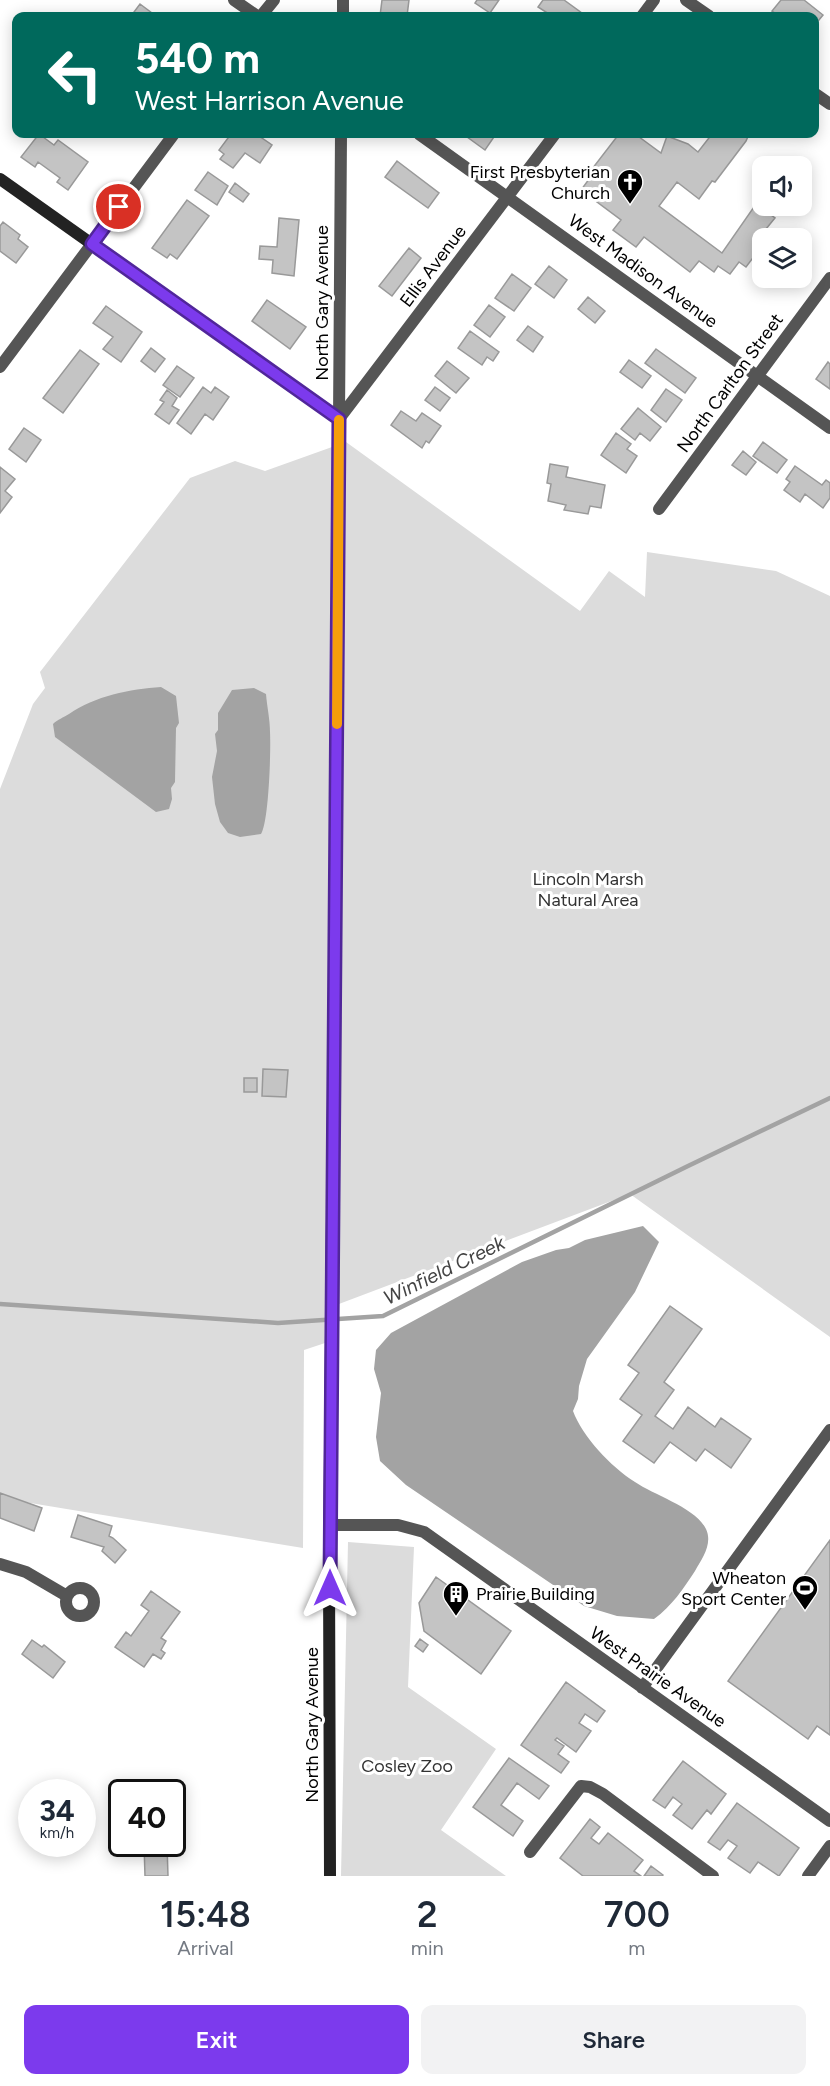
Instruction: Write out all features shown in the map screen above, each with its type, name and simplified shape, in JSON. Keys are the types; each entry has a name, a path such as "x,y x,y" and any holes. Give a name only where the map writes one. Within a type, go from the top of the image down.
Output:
{"street":[{"path":"234,0 253,12"},
{"path":"263,12 274,0"},
{"path":"686,0 703,12"},
{"path":"0,367 171,138"},
{"name":"North Gary Avenue","path":"330,1876 329,1565 341,138"},
{"name":"West Madison Avenue","path":"425,138 830,428"},
{"name":"Ellis Avenue","path":"339,419 552,138"},
{"path":"0,179 339,419"},
{"name":"North Carlton Street","path":"660,509 830,278"},
{"path":"642,1688 830,1430"},
{"name":"West Prairie Avenue","path":"331,1525 398,1525 424,1532 830,1821"},
{"path":"0,1564 26,1572 67,1596"},
{"path":"530,1852 581,1786 590,1787 603,1794 713,1876"},
{"path":"808,1876 830,1846"}],"green space":[{"name":"Lincoln Marsh Natural Area","path":"346,442 580,611 609,571 645,597 647,552 776,571 830,596 830,1337 630,1194 331,1307 331,1341 304,1350 303,1548 0,1498 0,789 33,704 45,688 40,672 190,478 235,461 265,471"},
{"name":"Cosley Zoo","path":"348,1542 414,1547 408,1687 496,1749 441,1830 506,1876 341,1876"}],"shaded area":[{"path":"161,687 176,696 179,723 176,728 175,782 171,788 172,799 169,809 156,812 55,737 53,724 101,698"},
{"path":"254,688 266,694 269,718 268,801 261,834 240,837 228,833 220,822 215,804 212,777 217,751 215,734 218,730 218,713 232,690"},
{"path":"643,1226 659,1242 635,1292 587,1359 573,1411 583,1431 616,1468 643,1487 684,1508 701,1521 706,1529 708,1540 701,1561 677,1597 654,1619 617,1616 584,1606 406,1485 380,1461 376,1437 381,1393 374,1369 376,1350 391,1333 522,1262 569,1248 585,1240"}],"building":[{"path":"382,0 409,0 408,12 380,12"},
{"path":"477,0 499,0 491,12 475,3"},
{"path":"543,0 564,0 580,12 546,12 538,7"},
{"path":"781,0 804,0 823,15 819,20 819,12 772,11"},
{"path":"140,4 151,12 134,12"},
{"path":"36,138 44,138 54,145 58,140 88,162 68,190 57,182 60,178 38,162 35,167 21,157"},
{"path":"228,138 262,138 272,145 260,163 245,153 233,168 220,159 224,154 219,150"},
{"path":"468,138 493,138 485,150"},
{"name":"First Presbyterian Church","path":"616,138 640,138 661,153 666,138 688,144 698,152 709,138 747,138 715,182 712,181 699,199 677,182 659,206 722,253 752,210 752,216 775,218 767,228 752,228 752,259 746,267 739,262 730,274 718,266 714,272 699,261 690,272 644,237 636,247 613,230 621,220 581,190 595,171 592,169"},
{"path":"397,161 439,193 428,208 385,177"},
{"path":"208,172 228,186 217,205 195,190"},
{"path":"235,183 249,194 243,202 229,192"},
{"path":"187,200 209,216 177,259 170,254 167,258 152,248"},
{"path":"279,218 299,220 294,276 272,273 273,260 259,259 260,246 277,247"},
{"path":"3,222 20,235 18,239 28,247 16,263 0,251 0,226"},
{"path":"409,248 421,258 392,296 379,286"},
{"path":"549,266 567,280 554,298 535,284"},
{"path":"512,274 531,288 514,311 495,298"},
{"path":"588,297 605,311 595,323 578,309"},
{"path":"267,300 306,327 290,349 252,321"},
{"path":"489,305 505,317 490,337 474,325"},
{"path":"106,306 142,332 121,362 103,349 113,337 93,323"},
{"path":"528,326 543,337 533,352 517,340"},
{"path":"470,331 499,352 493,361 487,357 482,365 458,348"},
{"path":"151,348 165,359 155,372 141,361"},
{"path":"656,349 696,378 685,393 645,363"},
{"path":"80,350 99,364 63,413 43,398"},
{"path":"629,360 651,376 642,388 620,372"},
{"path":"447,361 469,378 456,393 435,376"},
{"path":"828,362 830,364 830,389 816,379"},
{"path":"177,366 194,378 180,397 163,385"},
{"path":"203,387 211,393 215,387 229,397 213,420 205,414 191,434 177,423"},
{"path":"435,387 450,398 440,411 425,400"},
{"path":"666,389 682,400 666,422 651,410"},
{"path":"167,390 177,398 172,406 179,410 169,424 155,414 164,402 160,400"},
{"path":"638,408 661,427 650,441 640,433 635,440 621,429"},
{"path":"401,411 416,421 422,413 441,426 429,443 426,441 422,448 391,425"},
{"path":"24,428 41,440 26,462 9,449"},
{"path":"616,433 631,444 627,449 637,456 626,473 601,455"},
{"path":"763,442 787,460 777,473 753,456"},
{"path":"743,451 756,462 746,475 732,465"},
{"path":"550,464 568,467 566,477 605,485 601,508 590,506 588,514 564,510 566,505 548,501 551,484 547,483"},
{"path":"795,466 822,485 826,480 830,483 830,498 823,508 805,494 800,502 784,490 790,482 786,479"},
{"path":"0,467 15,479 5,491 12,497 0,513"},
{"path":"263,1069 288,1070 286,1097 262,1096"},
{"path":"244,1078 257,1078 257,1092 244,1092"},
{"path":"670,1306 702,1329 664,1382 674,1390 655,1416 673,1429 688,1407 715,1427 721,1418 751,1439 731,1468 705,1449 696,1461 670,1442 654,1463 623,1441 642,1415 620,1399 639,1373 628,1365"},
{"path":"0,1493 42,1508 34,1531 0,1518"},
{"path":"78,1515 112,1526 109,1536 126,1550 115,1563 102,1551 104,1547 71,1537"},
{"name":"Wheaton Sport Center","path":"830,1540 830,1735 817,1726 808,1739 728,1681"},
{"name":"Prairie Building","path":"436,1577 511,1631 481,1674 424,1631 419,1603"},
{"path":"151,1591 180,1612 161,1638 166,1641 161,1650 165,1653 161,1659 153,1654 144,1667 115,1647 126,1632 131,1636 149,1611 141,1605"},
{"path":"420,1639 428,1645 423,1652 415,1646"},
{"path":"32,1640 42,1647 44,1645 65,1662 53,1678 22,1654"},
{"path":"566,1682 605,1711 597,1722 585,1714 579,1723 591,1731 576,1752 557,1738 555,1740 564,1746 558,1754 569,1762 561,1773 521,1745"},
{"path":"509,1758 549,1786 539,1799 517,1783 501,1805 523,1821 513,1836 473,1807"},
{"path":"683,1761 726,1794 711,1814 707,1810 692,1829 673,1815 682,1804 673,1797 665,1808 653,1800"},
{"path":"737,1803 799,1848 779,1876 758,1862 750,1873 728,1858 737,1846 728,1840 720,1850 708,1842"},
{"path":"590,1819 600,1827 591,1838 599,1844 608,1833 643,1860 634,1871 641,1876 583,1876 560,1858"},
{"path":"144,1857 167,1857 168,1876 145,1876"},
{"path":"651,1866 663,1875 644,1876"}],"waterway":[{"name":"Winfield Creek","path":"0,1304 278,1323 383,1316 830,1098"}],"slow traffic":[{"path":"337,724 339,420"}],"place":[{"name":"First Presbyterian Church","path":"630,205"},
{"name":"Wheaton Sport Center","path":"805,1611"},
{"name":"Prairie Building","path":"456,1617"}],"route":[{"path":"119,207 92,244 339,419 330,1588"}]}
